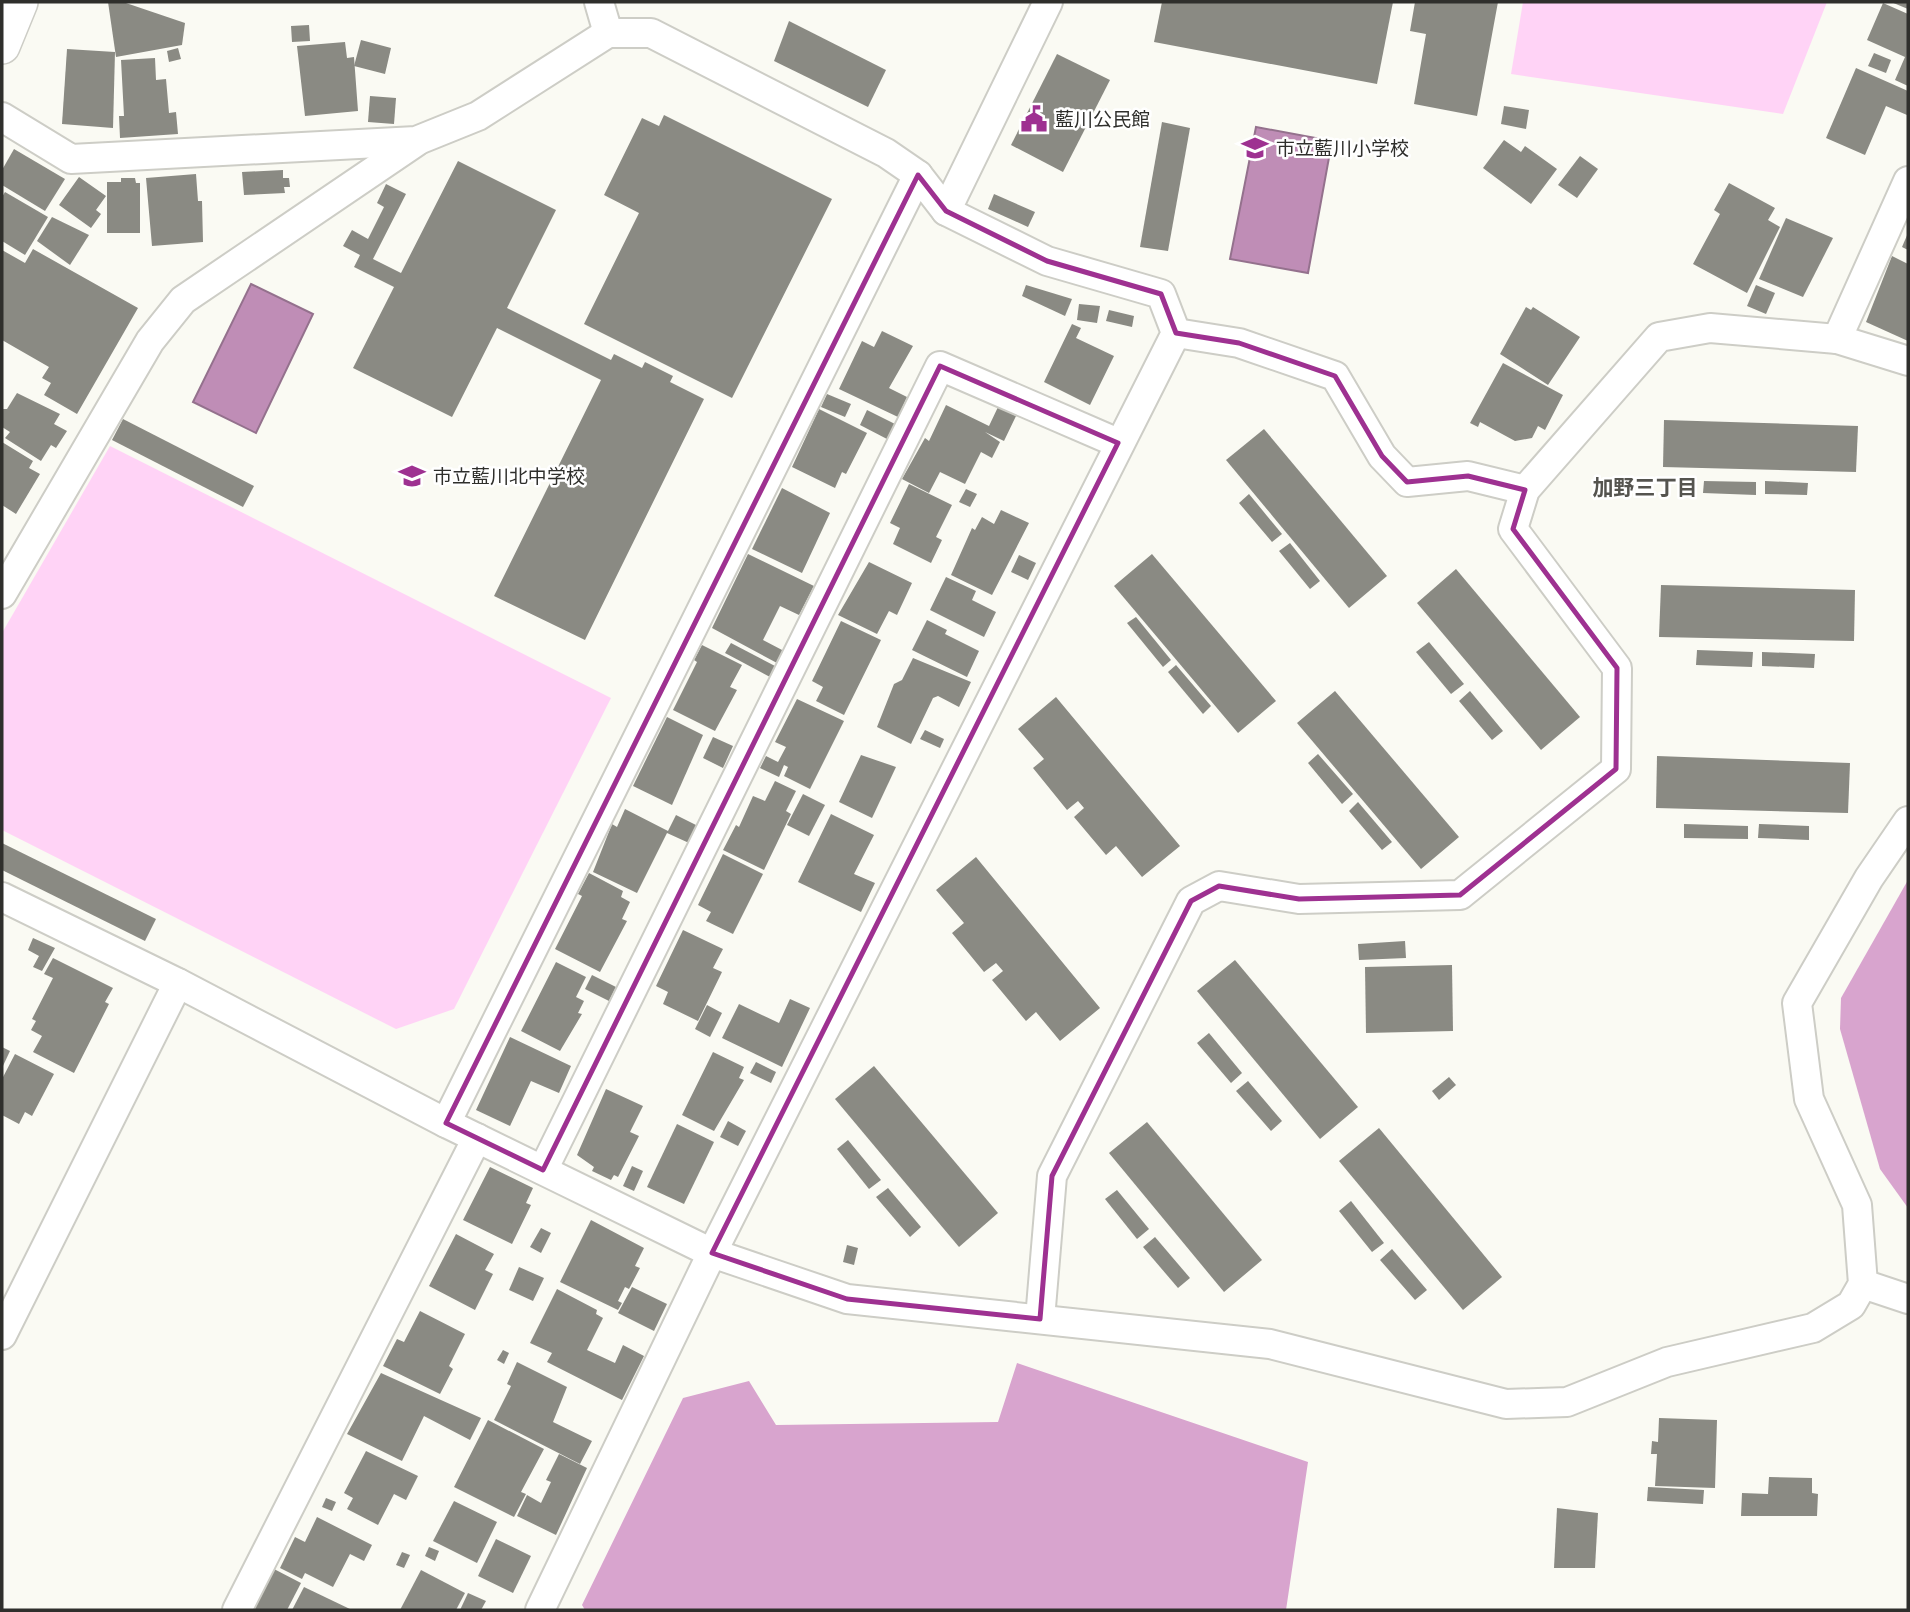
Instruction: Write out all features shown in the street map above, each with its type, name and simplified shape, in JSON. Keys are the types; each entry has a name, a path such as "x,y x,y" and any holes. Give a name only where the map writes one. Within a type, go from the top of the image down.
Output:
{"street":[{"path":"2,46 20,2"},
{"path":"599,2 608,33"},
{"path":"946,211 1048,2"},
{"path":"2,594 150,341 183,300 416,141 478,116 608,33 651,33 886,153 918,175 946,211 1047,261 1161,294 1176,333 1118,443 712,1253 540,1610"},
{"path":"2,117 71,159 416,141"},
{"path":"446,1123 918,175"},
{"path":"1837,339 1908,181"},
{"path":"1040,1319 1052,1176 1191,901 1219,886 1299,899 1460,895 1616,769 1617,668 1513,529 1525,489 1659,337 1710,328 1837,339 1908,361"},
{"path":"1176,333 1239,343 1335,376 1382,456 1407,482 1468,476 1525,489"},
{"path":"543,1170 940,366 1118,443"},
{"path":"2,897 178,984 446,1123 712,1253 847,1299 1270,1345 1506,1404 1567,1402 1667,1362 1813,1328 1851,1305 1863,1284 1857,1205 1809,1099 1797,1003 1869,877 1908,821"},
{"path":"2,1335 178,984"},
{"path":"237,1610 477,1138"},
{"path":"1863,1284 1908,1299"}],"highlighted area":[{"path":"918,175 946,211 1047,261 1161,294 1176,333 1239,343 1335,376 1382,456 1407,482 1468,476 1525,490 1513,529 1617,668 1616,769 1460,895 1299,899 1219,886 1191,901 1052,1176 1040,1319 847,1299 712,1253 1118,443 940,366 543,1170 446,1123"}],"shaded area":[{"path":"1523,2 1827,2 1783,114 1511,74"},
{"path":"1256,127 1332,141 1308,273 1230,259"},
{"path":"251,284 313,314 256,433 193,402"},
{"path":"110,446 611,698 454,1009 396,1029 2,830 2,633"},
{"path":"1908,880 1908,1208 1880,1169 1840,1029 1841,998"},
{"path":"1017,1363 1308,1462 1286,1610 585,1610 582,1605 683,1398 749,1381 776,1425 998,1422"}],"building":[{"path":"108,2 123,2 185,23 182,45 116,57"},
{"path":"1162,2 1393,2 1377,84 1154,42"},
{"path":"1415,2 1498,2 1477,116 1414,104 1426,34 1410,31"},
{"path":"1891,2 1908,2 1908,9"},
{"path":"1883,3 1908,14 1908,86 1895,80 1905,57 1867,40"},
{"path":"789,21 886,70 868,107 774,61"},
{"path":"309,25 310,41 292,42 291,26"},
{"path":"361,40 391,48 385,74 354,66"},
{"path":"345,42 347,58 354,57 358,111 305,116 297,46"},
{"path":"178,48 181,59 169,62 167,51"},
{"path":"67,49 115,52 113,128 62,124"},
{"path":"1874,53 1891,60 1886,73 1868,66"},
{"path":"1057,54 1110,80 1063,172 1011,145"},
{"path":"155,58 156,80 166,79 169,113 176,112 178,134 120,138 119,116 124,116 121,60"},
{"path":"1856,68 1908,91 1907,115 1886,106 1865,155 1826,138"},
{"path":"370,96 396,98 394,124 368,122"},
{"path":"1504,106 1529,110 1526,129 1501,124"},
{"path":"664,115 832,199 732,398 584,324 639,213 604,195 642,118 659,126"},
{"path":"1162,122 1190,128 1168,251 1140,247"},
{"path":"1504,140 1521,152 1525,146 1557,169 1531,204 1483,168"},
{"path":"14,149 65,179 45,211 2,185 2,170"},
{"path":"1580,156 1598,169 1577,198 1558,185"},
{"path":"458,161 556,210 507,308 611,360 614,354 642,368 645,362 673,376 670,382 704,399 585,640 494,596 601,380 497,328 452,417 353,368 394,287 354,267 360,255 343,246 352,230 368,239 384,207 377,203 386,184 406,194 373,259 401,273"},
{"path":"283,170 283,178 289,178 290,187 284,187 285,193 244,195 242,172"},
{"path":"196,174 198,201 202,201 203,242 152,246 146,178"},
{"path":"79,177 106,196 96,210 101,214 91,228 59,205"},
{"path":"121,178 135,178 136,183 140,183 140,233 107,233 107,182 121,182"},
{"path":"1729,183 1775,208 1768,220 1780,227 1747,293 1693,264 1720,214 1714,210"},
{"path":"5,192 48,217 25,255 2,241 2,197"},
{"path":"994,194 1035,212 1028,227 988,209"},
{"path":"52,217 89,235 70,265 37,241"},
{"path":"1786,218 1833,238 1803,297 1759,279"},
{"path":"1908,233 1908,250 1902,247"},
{"path":"33,249 138,308 77,414 44,395 51,383 42,378 49,367 2,340 2,250 25,263"},
{"path":"1892,256 1908,264 1908,341 1866,322"},
{"path":"1026,285 1072,299 1065,316 1022,296"},
{"path":"1756,285 1775,293 1766,314 1747,306"},
{"path":"1079,304 1100,306 1097,323 1077,320"},
{"path":"1526,307 1531,310 1533,307 1580,337 1548,385 1500,354"},
{"path":"1109,310 1134,316 1132,327 1106,321"},
{"path":"1072,324 1081,328 1076,338 1114,356 1090,405 1044,382"},
{"path":"882,331 913,346 889,388 907,397 898,417 839,389 862,341 874,347"},
{"path":"1503,363 1563,395 1545,430 1538,426 1532,438 1515,441 1480,422 1478,427 1470,423"},
{"path":"17,393 60,414 54,424 67,431 56,448 51,445 41,461 5,438 10,432 2,427 2,409 7,409"},
{"path":"827,394 851,404 845,417 821,407"},
{"path":"946,405 989,426 998,407 1016,416 1004,441 985,432 1000,442 992,458 981,452 965,484 940,472 929,493 902,479 925,438 929,441"},
{"path":"819,409 867,433 846,474 842,472 835,488 792,467"},
{"path":"867,410 895,424 887,439 860,425"},
{"path":"123,419 254,486 243,507 112,440"},
{"path":"1664,420 1858,426 1856,472 1663,467"},
{"path":"1264,429 1387,576 1349,608 1226,460"},
{"path":"2,442 33,461 29,468 40,474 16,514 2,505"},
{"path":"1704,481 1756,482 1756,495 1703,493"},
{"path":"1765,481 1808,483 1807,495 1765,494"},
{"path":"909,484 952,505 936,537 942,540 931,563 893,544 900,528 890,523"},
{"path":"782,488 830,513 802,573 752,549"},
{"path":"966,489 977,494 970,507 959,502"},
{"path":"1249,494 1282,534 1272,542 1239,503"},
{"path":"1001,510 1029,523 992,595 951,575 972,528 975,530 982,517 994,524"},
{"path":"1290,543 1320,581 1310,589 1279,551"},
{"path":"748,554 814,586 799,615 780,606 763,640 784,651 777,663 712,628"},
{"path":"1152,554 1276,701 1238,733 1114,586"},
{"path":"1019,555 1036,563 1028,580 1011,572"},
{"path":"869,562 912,583 897,615 889,611 877,634 838,615"},
{"path":"1456,569 1580,717 1541,750 1417,603"},
{"path":"946,577 976,591 972,600 996,612 984,637 930,610"},
{"path":"1661,585 1855,590 1854,641 1659,637"},
{"path":"1136,617 1171,660 1163,667 1127,623"},
{"path":"927,620 947,630 945,634 979,651 967,677 912,650"},
{"path":"841,621 881,640 844,715 816,701 823,687 812,681"},
{"path":"1429,642 1464,684 1451,694 1416,652"},
{"path":"731,643 775,666 770,677 725,653"},
{"path":"702,645 742,665 730,687 737,690 715,731 673,710 697,662 694,660"},
{"path":"1697,650 1753,652 1752,667 1696,665"},
{"path":"1762,652 1815,654 1814,668 1762,666"},
{"path":"913,658 971,682 959,707 938,696 933,698 911,744 877,727 894,684 902,680"},
{"path":"1176,665 1211,706 1203,714 1168,672"},
{"path":"1335,691 1459,837 1421,869 1297,723"},
{"path":"1470,691 1503,731 1492,740 1459,701"},
{"path":"1056,697 1180,846 1142,877 1116,846 1106,855 1074,817 1084,808 1078,801 1067,810 1033,768 1044,759 1018,729"},
{"path":"797,699 844,721 810,789 784,776 788,767 784,765 779,777 760,768 766,756 778,762 786,747 775,742"},
{"path":"667,717 703,735 672,805 633,786"},
{"path":"925,730 944,739 940,748 920,739"},
{"path":"713,737 733,746 723,768 703,758"},
{"path":"1318,754 1353,794 1342,804 1308,763"},
{"path":"861,755 896,767 872,818 839,802"},
{"path":"1657,756 1850,763 1848,813 1656,808"},
{"path":"775,781 796,791 786,811 791,814 764,870 723,850 736,825 739,827 753,796 765,801"},
{"path":"803,794 825,805 809,836 787,825"},
{"path":"1358,802 1392,842 1382,850 1349,811"},
{"path":"625,809 668,831 676,815 698,826 689,843 667,833 637,893 593,872 612,824 617,827"},
{"path":"831,814 874,835 854,874 875,883 861,912 798,882"},
{"path":"1684,824 1748,826 1748,839 1684,838"},
{"path":"1759,824 1809,826 1809,840 1758,838"},
{"path":"2,843 156,919 145,941 2,870"},
{"path":"723,854 763,874 733,934 706,921 711,912 698,905"},
{"path":"976,857 1100,1008 1060,1041 1036,1012 1026,1021 992,980 1003,971 996,963 984,972 952,933 964,923 936,890"},
{"path":"589,873 623,891 621,897 630,902 622,919 627,921 600,972 555,949 582,896 578,894"},
{"path":"683,930 723,949 713,968 722,972 698,1021 663,1004 668,992 656,986"},
{"path":"33,938 55,948 42,971 33,967 39,956 28,950"},
{"path":"1405,941 1406,958 1359,960 1358,944"},
{"path":"53,958 113,988 105,1002 109,1004 74,1073 33,1052 42,1036 31,1030 36,1021 32,1019 53,978 44,974"},
{"path":"1235,960 1358,1107 1320,1139 1197,991"},
{"path":"556,962 586,977 576,997 584,1001 578,1013 582,1014 560,1051 521,1031"},
{"path":"1452,965 1453,1031 1366,1033 1365,967"},
{"path":"592,975 616,987 609,1001 585,989"},
{"path":"790,999 810,1008 782,1067 722,1038 739,1004 779,1023"},
{"path":"707,1005 722,1013 710,1037 695,1029"},
{"path":"1209,1033 1242,1073 1231,1083 1197,1043"},
{"path":"510,1037 571,1066 559,1093 531,1081 510,1126 476,1110"},
{"path":"2,1047 10,1051 2,1068"},
{"path":"713,1052 744,1067 739,1078 744,1080 714,1131 682,1115"},
{"path":"15,1054 54,1074 32,1116 25,1112 19,1124 2,1115 2,1079"},
{"path":"756,1062 776,1072 771,1083 750,1073"},
{"path":"874,1066 998,1213 959,1247 835,1099"},
{"path":"1449,1077 1456,1085 1439,1100 1432,1091"},
{"path":"1248,1081 1282,1121 1271,1131 1236,1091"},
{"path":"606,1089 643,1106 630,1132 639,1136 618,1177 614,1175 611,1180 592,1171 594,1167 577,1155"},
{"path":"728,1121 746,1131 738,1146 720,1137"},
{"path":"1147,1122 1262,1260 1224,1292 1109,1153"},
{"path":"677,1124 714,1142 684,1204 647,1187"},
{"path":"1379,1128 1502,1277 1463,1310 1339,1161"},
{"path":"848,1140 881,1180 869,1189 837,1149"},
{"path":"632,1166 643,1171 634,1191 623,1186"},
{"path":"490,1167 533,1188 526,1203 531,1205 512,1244 463,1220"},
{"path":"888,1188 921,1227 910,1237 876,1197"},
{"path":"1117,1190 1149,1229 1137,1239 1105,1199"},
{"path":"1351,1201 1384,1243 1372,1252 1339,1211"},
{"path":"591,1220 644,1248 635,1266 640,1268 629,1289 625,1287 618,1301 622,1303 618,1310 560,1282"},
{"path":"541,1228 551,1233 541,1253 530,1247"},
{"path":"456,1234 494,1254 485,1270 493,1274 475,1310 429,1286"},
{"path":"1155,1237 1190,1278 1178,1288 1143,1247"},
{"path":"847,1245 858,1248 854,1265 843,1262"},
{"path":"1392,1249 1427,1290 1415,1300 1380,1260"},
{"path":"519,1267 544,1278 533,1301 509,1290"},
{"path":"632,1287 667,1304 654,1331 618,1313"},
{"path":"557,1289 597,1310 596,1314 603,1318 587,1350 615,1363 623,1345 644,1356 622,1400 547,1362 552,1353 530,1343"},
{"path":"420,1311 465,1334 449,1366 453,1369 440,1394 383,1366 397,1339 404,1342"},
{"path":"503,1350 509,1353 504,1364 497,1360"},
{"path":"517,1362 567,1387 553,1422 592,1441 580,1464 494,1420 511,1386 507,1384"},
{"path":"381,1373 481,1418 470,1440 424,1416 402,1461 347,1434"},
{"path":"1659,1418 1717,1420 1715,1488 1655,1486 1657,1454 1651,1454 1652,1441 1658,1442"},
{"path":"488,1420 544,1449 521,1492 526,1494 514,1517 454,1487"},
{"path":"366,1451 418,1476 406,1500 394,1494 378,1525 347,1509 353,1498 344,1493"},
{"path":"559,1454 587,1468 556,1535 517,1516 527,1495 541,1503 551,1482 546,1480"},
{"path":"1769,1477 1812,1478 1812,1493 1818,1494 1817,1516 1741,1516 1742,1493 1768,1494"},
{"path":"1648,1487 1704,1490 1703,1504 1647,1501"},
{"path":"326,1498 336,1502 332,1511 322,1507"},
{"path":"454,1501 497,1522 477,1563 433,1541"},
{"path":"1557,1508 1598,1513 1595,1568 1554,1568"},
{"path":"317,1517 372,1545 364,1561 350,1554 333,1587 305,1573 302,1579 280,1568 295,1537 305,1542"},
{"path":"496,1539 531,1556 513,1593 478,1576"},
{"path":"429,1547 439,1551 435,1561 425,1556"},
{"path":"402,1552 410,1555 404,1568 396,1565"},
{"path":"274,1569 301,1583 287,1610 253,1610"},
{"path":"421,1570 465,1593 456,1610 400,1610"},
{"path":"304,1587 352,1610 292,1610"},
{"path":"468,1593 486,1601 481,1610 460,1610"}],"place":[{"name":"藍川公民館","path":"1034,119"},
{"name":"市立藍川小学校","path":"1255,148"},
{"name":"市立藍川北中学校","path":"412,476"}],"district":[{"name":"加野三丁目","path":"1645,488"}]}
